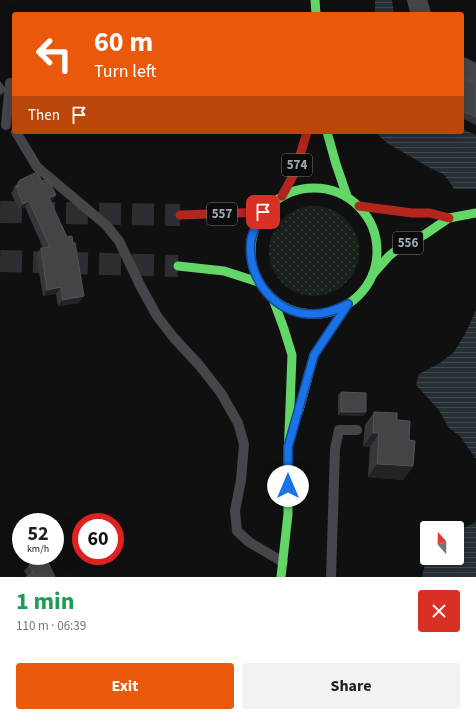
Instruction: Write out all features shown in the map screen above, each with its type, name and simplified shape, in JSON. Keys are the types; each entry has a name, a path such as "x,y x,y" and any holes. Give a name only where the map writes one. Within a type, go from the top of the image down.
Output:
{"main road":[{"path":"315,0 316,12"},
{"name":"574","path":"282,196 295,172 306,134"},
{"name":"574","path":"327,134 337,171 347,196"},
{"name":"556","path":"314,187 331,190 347,196 359,206 368,217 374,231 377,245 377,260 369,283 356,298 348,304 323,314 296,312 284,307 265,291 258,282 253,268 250,254 251,239 263,212 282,196 298,189 314,187"},
{"name":"556","path":"359,206 412,213 430,213 449,218"},
{"name":"557","path":"180,215 263,212"},
{"name":"556","path":"373,274 389,256 449,218 476,213"},
{"path":"178,266 224,271 258,282"},
{"name":"556","path":"273,299 292,355 288,447 288,514 281,577"},
{"name":"556","path":"288,447 314,355 348,304"}],"street":[{"path":"416,0 420,12"},
{"path":"464,68 476,74"}],"lane":[{"path":"9,128 10,83"},
{"path":"13,134 37,167 106,225 119,241 157,316 174,338 200,365 221,393 238,423 244,444 241,480 235,511 237,531 249,542 283,562"},
{"path":"331,577 335,449 339,430 357,430"}],"shaded area":[{"path":"375,0 392,0 394,12 375,12"},
{"path":"464,130 476,135 476,249 454,189 449,181 443,174 387,143 377,134 464,134"},
{"path":"314,206 331,209 346,219 356,234 359,251 356,268 346,283 331,293 314,296 297,293 282,283 272,268 269,251 272,234 282,219 297,209"},
{"path":"476,310 476,459 460,436 449,428 438,409 416,385 419,374 440,363 454,352 465,334"},
{"path":"476,522 476,577 422,577 425,565 464,565 464,528"}],"pier":[{"path":"452,189 476,189 476,251 474,250"}],"building":[{"path":"464,78 476,85 476,117 464,112"},
{"path":"0,82 6,90 0,94"},
{"path":"37,172 42,181 48,179 56,195 49,198 67,237 72,236 73,243 75,243 84,296 63,300 61,287 47,290 41,248 50,247 29,201 23,204 16,186 19,185 18,182 20,180"},
{"path":"341,392 366,393 366,412 341,412"},
{"path":"374,412 397,413 397,420 410,421 409,440 415,441 413,466 377,464 379,433 373,433"},
{"path":"29,565 49,565 55,577 26,577 33,573"}],"tunnel":[{"path":"0,212 180,215"},
{"path":"0,261 178,266"}],"traffic: fast":[{"path":"315,0 316,12"},
{"path":"328,134 347,196"},
{"path":"320,188 332,190 344,195 359,206 370,221 375,233 377,251 375,269 370,281 359,296 344,307 332,312 308,314 296,312 284,307 269,296 258,281 253,269 251,245 253,233 258,221 269,206 284,195 296,190 320,188"},
{"path":"373,274 389,256 403,245 424,235 449,218 476,213"},
{"path":"178,266 224,271 258,282"},
{"path":"273,299 292,355 288,458 288,514 281,577"}],"traffic: slow":[{"path":"299,410 314,355 348,304"}],"traffic: jam":[{"path":"282,196 295,172 306,134"},
{"path":"359,206 412,213 430,213 449,218"},
{"path":"180,215 263,212"}],"route":[{"path":"263,212 251,239 250,254 258,282 265,291 284,307 296,312 323,314 348,304 314,355 288,447 288,486"}]}
